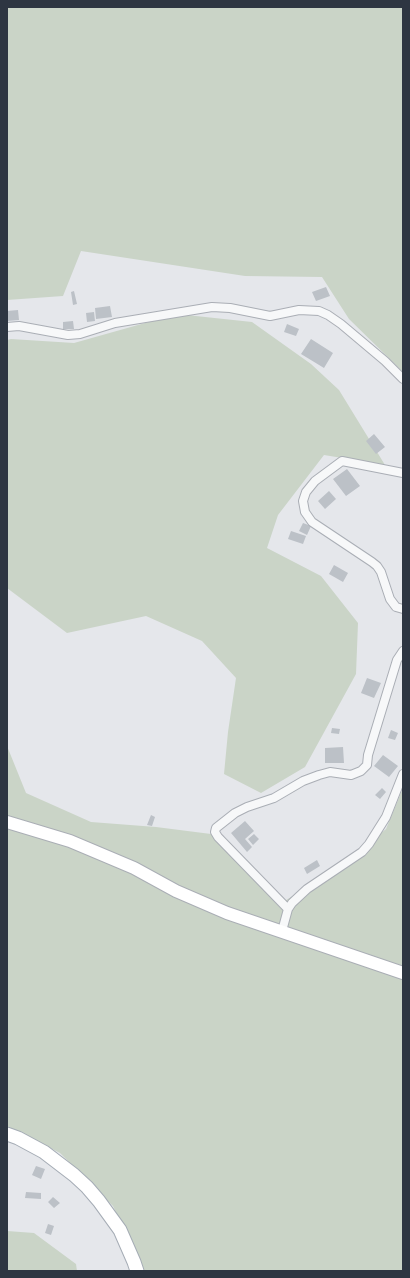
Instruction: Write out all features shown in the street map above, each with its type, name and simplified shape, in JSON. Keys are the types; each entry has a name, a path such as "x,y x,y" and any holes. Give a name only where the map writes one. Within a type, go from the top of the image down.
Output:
{"main road":[{"path":"7,1134 18,1138 44,1152 87,1187 120,1230 137,1271"}],"street":[{"path":"7,327 19,326 68,335 80,334 115,323 212,307 230,308 270,316 299,310 319,311 341,324 385,361 403,379"},
{"path":"403,473 342,461 315,481 306,492 302,501 305,512 312,522 377,566 381,572 390,599 396,607 403,609"},
{"path":"288,909 218,837 216,828 235,813 274,798 303,781 330,772 351,774 361,771 367,765 368,755 397,660 403,651"},
{"path":"282,931 288,909 292,903 307,889 362,852 370,844 386,817 403,774"},
{"path":"7,822 70,841 134,868 176,892 227,914 282,931 403,973"}],"shaded area":[{"path":"7,7 403,7 403,372 349,319 322,277 245,276 81,251 63,296 7,300"},
{"path":"177,314 252,322 311,364 339,390 385,465 324,455 278,515 267,548 321,576 358,623 356,674 305,767 261,793 224,774 228,732 236,678 202,641 146,616 67,633 7,588 7,340 74,343"},
{"path":"7,746 26,793 91,822 156,827 211,834 283,902 341,866 386,829 403,788 403,1271 144,1271 113,1206 60,1153 7,1126"},
{"path":"7,1231 34,1233 76,1264 77,1271 7,1271"}],"building":[{"path":"326,287 330,296 316,301 312,292"},
{"path":"74,291 77,304 73,305 71,292"},
{"path":"110,306 112,317 96,319 95,308"},
{"path":"18,310 19,320 7,321 7,311"},
{"path":"94,312 95,321 87,322 86,313"},
{"path":"73,321 74,329 63,329 63,322"},
{"path":"287,324 299,329 296,336 284,332"},
{"path":"311,339 333,353 324,368 301,354"},
{"path":"374,434 385,447 376,454 366,441"},
{"path":"347,469 360,486 346,496 333,479"},
{"path":"329,491 336,499 325,509 318,501"},
{"path":"303,523 311,526 307,535 299,531"},
{"path":"291,531 306,536 303,544 288,539"},
{"path":"334,565 348,573 343,582 329,574"},
{"path":"367,678 381,683 374,698 361,693"},
{"path":"332,728 340,729 339,734 331,733"},
{"path":"391,730 398,733 395,740 388,738"},
{"path":"343,747 344,763 325,763 325,748"},
{"path":"383,755 398,766 389,777 374,766"},
{"path":"382,788 386,792 380,799 375,795"},
{"path":"151,815 155,817 152,826 147,825"},
{"path":"245,821 254,831 245,839 252,847 247,852 231,833"},
{"path":"254,834 259,839 253,845 248,839"},
{"path":"317,860 320,866 307,874 304,868"},
{"path":"36,1166 45,1169 41,1179 32,1175"},
{"path":"26,1192 41,1193 41,1199 25,1198"},
{"path":"53,1197 60,1203 54,1208 48,1202"},
{"path":"48,1224 54,1226 51,1235 45,1233"}]}
